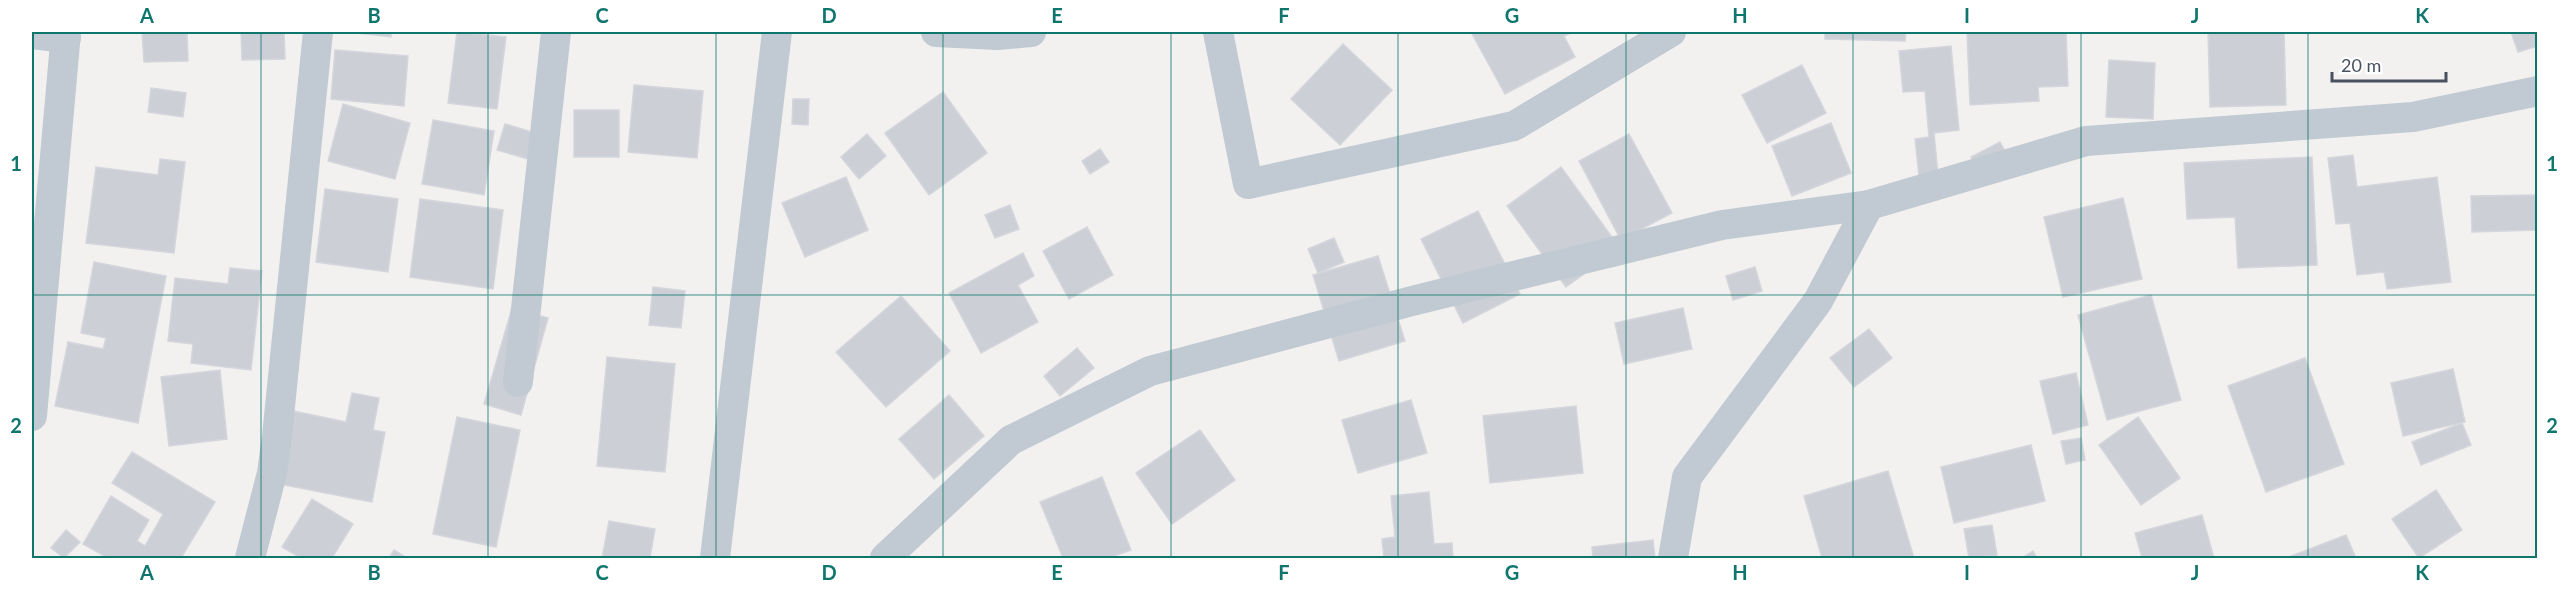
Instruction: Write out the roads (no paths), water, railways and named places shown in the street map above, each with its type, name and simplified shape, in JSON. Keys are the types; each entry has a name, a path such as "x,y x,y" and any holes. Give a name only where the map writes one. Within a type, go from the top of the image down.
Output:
{"street":[{"path":"250,558 272,473 277,436 318,32"},
{"path":"518,382 556,32"},
{"path":"715,558 777,32"},
{"path":"936,32 1031,32"},
{"path":"1218,32 1248,184 1514,126 1671,32"},
{"path":"32,33 66,35 32,416"},
{"path":"885,558 1011,440 1150,371 1412,301 1722,225 1869,205 2086,141 2413,117 2538,91"},
{"path":"1673,558 1687,477 1818,301 1869,205"}]}
